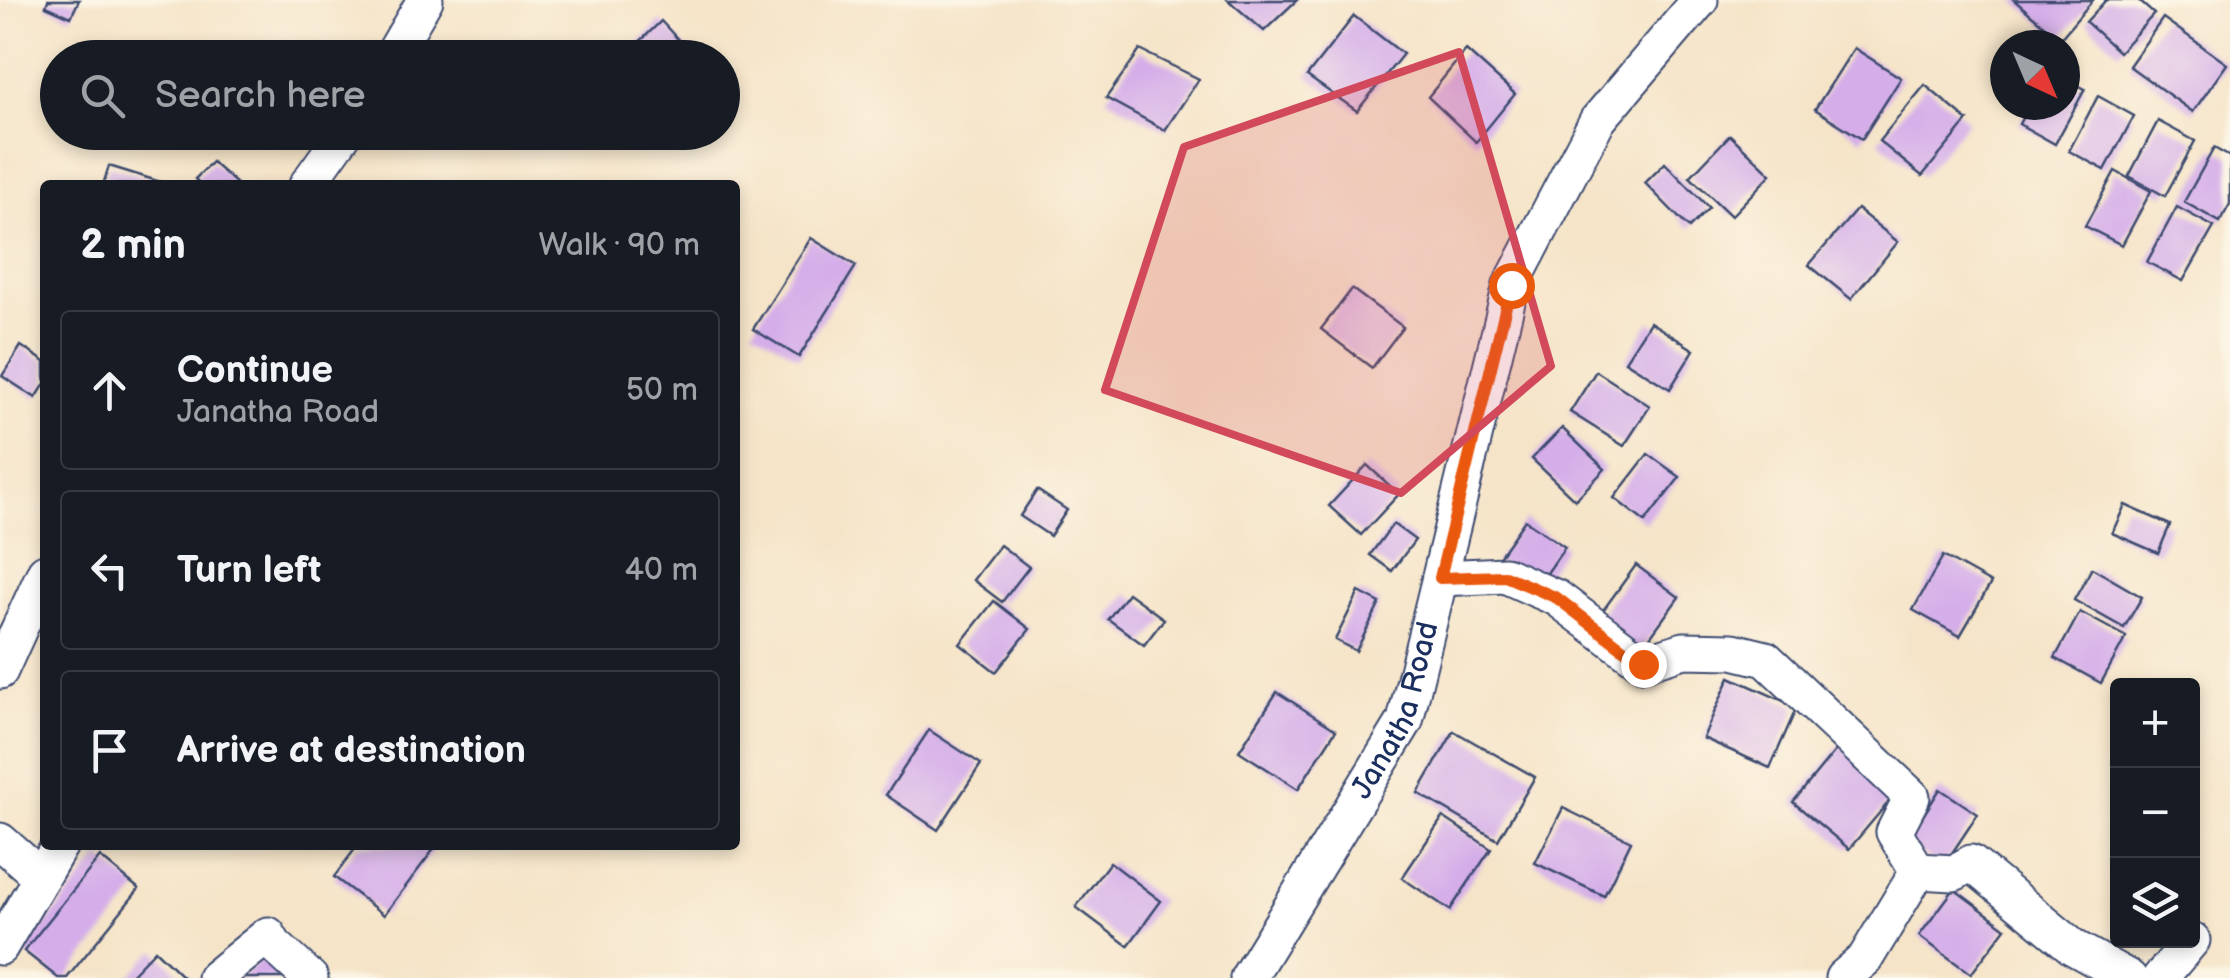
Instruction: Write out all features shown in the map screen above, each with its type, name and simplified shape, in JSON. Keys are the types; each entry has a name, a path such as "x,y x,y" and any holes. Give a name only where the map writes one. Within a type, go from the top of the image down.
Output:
{"street":[{"path":"402,40 425,0"},
{"name":"Janatha Road","path":"1248,978 1405,721 1511,285 1597,121 1700,0"},
{"path":"311,180 332,150"},
{"path":"1440,578 1505,576 1520,582 1557,598 1643,664 1684,650 1733,651 1766,659 1912,796 1894,832 1918,871"},
{"path":"0,671 40,583"},
{"path":"0,842 41,877"},
{"path":"0,947 57,850"},
{"path":"1918,871 1954,873 1971,863 2073,947 2129,978"},
{"path":"1844,978 1865,960 1918,871"},
{"path":"216,978 268,935 310,978"},
{"path":"2160,978 2185,948"}],"highlighted area":[{"path":"1459,52 1551,366 1401,493 1105,390 1184,147"}],"building":[{"path":"48,0 79,0 71,17 46,6"},
{"path":"1228,0 1297,0 1264,31"},
{"path":"2014,0 2093,0 2068,30 2049,30"},
{"path":"2106,0 2138,0 2154,14 2119,52 2086,22"},
{"path":"1354,16 1403,54 1357,111 1307,76"},
{"path":"2163,18 2227,64 2193,112 2129,66"},
{"path":"661,21 678,40 641,40"},
{"path":"1854,48 1901,78 1862,139 1815,109"},
{"path":"1140,50 1199,79 1165,130 1106,98"},
{"path":"1466,50 1515,94 1476,142 1428,97"},
{"path":"1925,85 1968,121 1922,176 1879,141"},
{"path":"2098,96 2134,116 2105,170 2069,151"},
{"path":"2021,120 2068,120 2055,144 2019,124"},
{"path":"2158,121 2195,141 2165,196 2129,176"},
{"path":"1730,135 1771,174 1731,216 1690,177"},
{"path":"2214,148 2230,157 2230,204 2220,222 2184,202"},
{"path":"212,162 232,180 196,180"},
{"path":"1665,163 1709,208 1689,228 1645,183"},
{"path":"109,166 154,180 105,180"},
{"path":"2115,171 2151,191 2122,245 2085,226"},
{"path":"2177,207 2214,227 2183,281 2147,262"},
{"path":"1857,209 1898,242 1851,299 1809,265"},
{"path":"811,238 856,266 799,357 753,329"},
{"path":"1352,289 1403,327 1372,368 1321,329"},
{"path":"1650,322 1694,350 1670,389 1625,361"},
{"path":"21,346 40,359 40,392 36,398 2,376"},
{"path":"1596,371 1650,406 1624,446 1570,412"},
{"path":"1562,428 1605,469 1575,500 1532,459"},
{"path":"1648,454 1680,477 1645,522 1614,498"},
{"path":"1367,465 1399,494 1361,535 1329,506"},
{"path":"1037,490 1067,510 1050,536 1020,516"},
{"path":"2125,505 2170,525 2158,553 2112,533"},
{"path":"1525,520 1565,547 1536,589 1496,561"},
{"path":"1393,524 1415,540 1392,571 1370,555"},
{"path":"1000,545 1029,567 1002,602 973,580"},
{"path":"1943,556 1991,583 1960,636 1913,610"},
{"path":"1636,565 1679,597 1639,652 1596,620"},
{"path":"2092,568 2142,597 2124,628 2074,600"},
{"path":"1359,592 1380,603 1356,651 1335,640"},
{"path":"1128,593 1164,619 1144,645 1108,619"},
{"path":"994,601 1030,629 996,672 960,644"},
{"path":"2080,612 2126,637 2101,683 2055,658"},
{"path":"1730,677 1797,707 1770,768 1703,738"},
{"path":"1277,692 1336,730 1298,789 1239,751"},
{"path":"929,730 981,764 938,830 886,795"},
{"path":"1454,731 1535,777 1498,840 1418,793"},
{"path":"1840,745 1897,792 1849,849 1793,802"},
{"path":"1940,789 1978,814 1942,868 1905,844"},
{"path":"1563,808 1631,841 1604,896 1535,863"},
{"path":"1443,817 1491,849 1450,910 1402,878"},
{"path":"354,850 433,850 384,915 334,877"},
{"path":"100,857 139,889 67,978 58,978 24,951"},
{"path":"1110,862 1161,901 1128,946 1076,907"},
{"path":"1954,889 2006,928 1971,974 1919,936"},
{"path":"155,950 184,978 128,978"},
{"path":"263,957 284,978 241,978"}],"route":[{"path":"1511,285 1440,578 1505,576 1536,589 1557,598 1643,664"}]}
